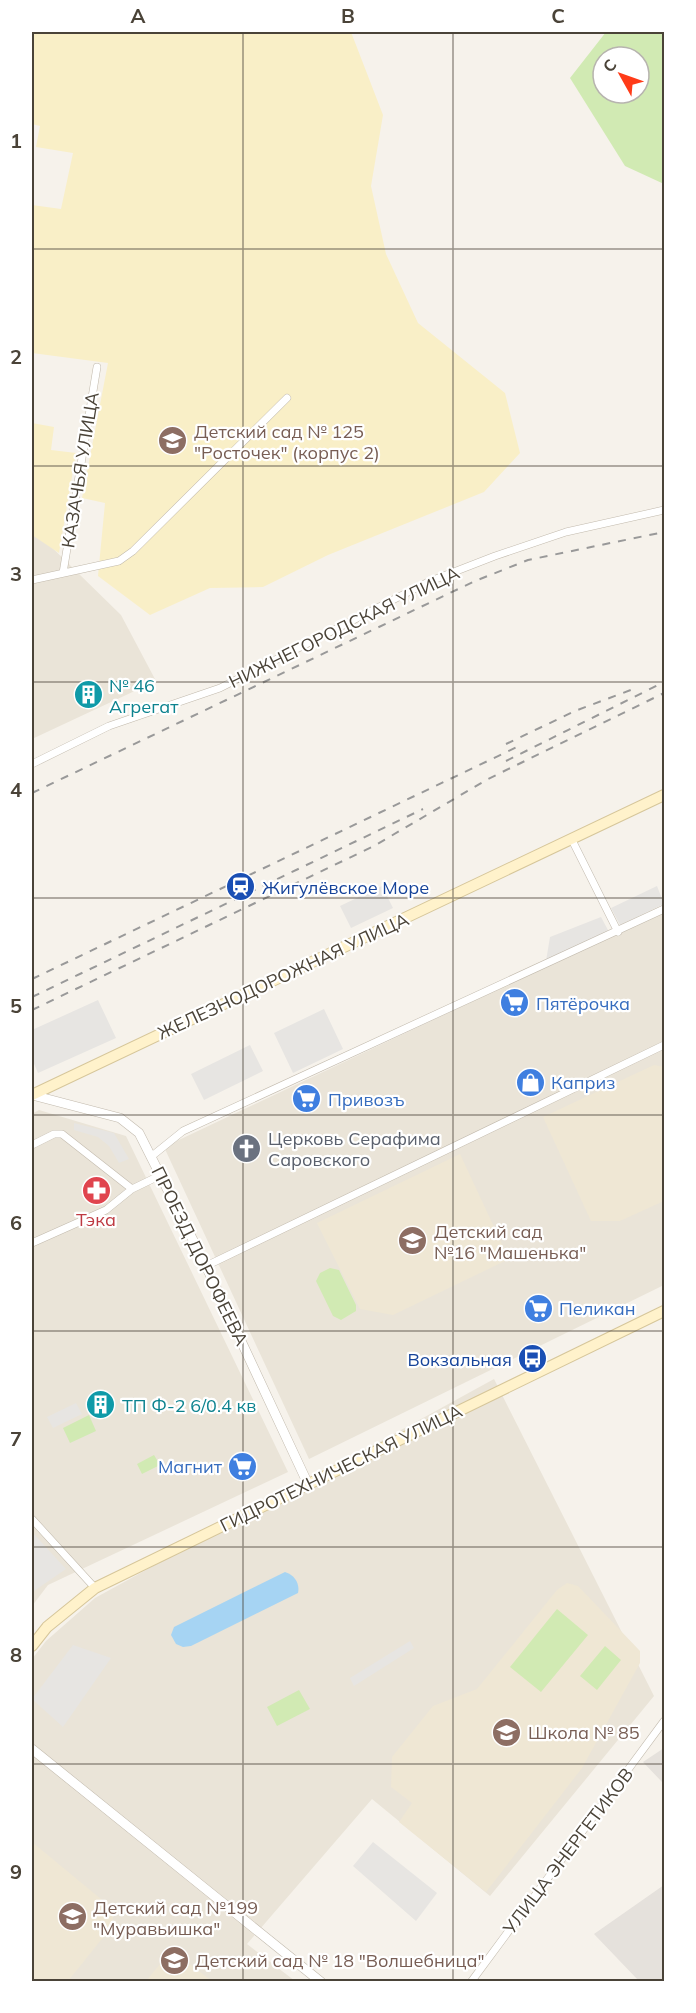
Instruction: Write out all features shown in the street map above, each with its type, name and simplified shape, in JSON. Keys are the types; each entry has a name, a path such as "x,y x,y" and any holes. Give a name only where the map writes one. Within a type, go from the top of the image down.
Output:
{"main road":[{"name":"ЖЕЛЕЗНОДОРОЖНАЯ УЛИЦА","path":"32,1095 664,795"},
{"name":"ГИДРОТЕХНИЧЕСКАЯ УЛИЦА","path":"32,1646 46,1627 95,1588 664,1311"}],"street":[{"name":"КАЗАЧЬЯ УЛИЦА","path":"63,573 97,367"},
{"path":"32,580 119,561 133,550 287,398"},
{"name":"НИЖНЕГОРОДСКАЯ УЛИЦА","path":"32,764 109,726 220,688 429,582 566,532 664,510"},
{"path":"572,840 618,932"},
{"path":"152,1156 183,1131 664,909"},
{"path":"206,1266 664,1045"},
{"name":"ПРОЕЗД ДОРОФЕЕВА","path":"32,1095 120,1118 139,1133 206,1266 308,1484"},
{"path":"32,1145 54,1134 62,1134 132,1189"},
{"path":"32,1243 106,1210 132,1189 162,1175"},
{"path":"32,1519 95,1588"},
{"name":"УЛИЦА ЭНЕРГЕТИКОВ","path":"471,1982 664,1721"},
{"path":"32,1749 321,1982"}],"shaded area":[{"path":"32,528 121,615 156,681 32,739"},
{"path":"382,886 393,908 351,928 340,906"},
{"path":"657,886 664,904 620,925 611,908"},
{"path":"664,911 664,1285 309,1459 164,1147"},
{"path":"601,917 609,932 546,961 550,937"},
{"path":"98,1000 116,1038 38,1073 32,1059 32,1030"},
{"path":"324,1009 343,1049 293,1073 274,1033"},
{"path":"250,1045 263,1071 204,1100 191,1074"},
{"path":"654,1065 664,1067 664,1201 620,1221 591,1221 543,1117"},
{"path":"39,1110 126,1136 288,1472 48,1585 32,1606 32,1114"},
{"path":"74,1123 114,1133 129,1159 119,1163 109,1146 98,1137 74,1130"},
{"name":"Детский сад №16 \"Машенька\"","path":"460,1154 509,1259 393,1315 360,1309 317,1223"},
{"path":"494,1379 654,1696 490,1896 372,1799 247,1944 295,1981 32,1981 32,1659 46,1641 95,1598"},
{"path":"76,1403 82,1414 53,1428 47,1417"},
{"path":"32,1532 66,1569 34,1591 32,1590"},
{"name":"Школа № 85","path":"567,1583 578,1586 640,1651 640,1663 582,1768 486,1892 399,1822 412,1803 391,1787 392,1757 433,1706 477,1689 557,1590"},
{"path":"410,1641 414,1648 354,1686 350,1678"},
{"path":"73,1645 111,1658 63,1727 32,1699"},
{"path":"664,1748 664,1783 663,1783 643,1762"},
{"name":"Детский сад №199 \"Муравьишка\"","path":"32,1842 113,1909 113,1925 68,1981 32,1981"},
{"path":"373,1842 437,1893 416,1921 353,1866"},
{"path":"664,1885 664,1981 639,1981 594,1934"},
{"name":"Детский сад № 18 \"Волшебница\"","path":"172,1950 196,1969 212,1981 146,1981"}],"green space":[{"path":"606,32 664,32 664,184 625,166 570,78 591,51 591,105 651,105 651,45 596,45"},
{"path":"330,1268 339,1270 356,1305 356,1311 341,1320 333,1316 316,1281 320,1273"},
{"path":"89,1415 96,1431 70,1443 63,1428"},
{"path":"154,1455 160,1465 142,1474 137,1464"},
{"path":"557,1609 588,1635 541,1692 510,1667"},
{"path":"605,1646 621,1660 597,1690 580,1676"},
{"path":"299,1690 310,1709 277,1726 267,1707"}],"sand":[{"path":"32,32 351,32 383,115 371,186 386,254 418,323 505,393 520,453 484,492 328,555 263,587 210,588 150,615 98,576 105,503 82,498 108,363 32,353 32,205 61,209 73,153 36,147 40,126 32,124"},
{"path":"32,423 54,427 51,450 76,453 59,553 32,535"}],"water":[{"path":"285,1572 296,1580 298,1593 191,1646 183,1647 176,1644 171,1635 174,1627"}],"railway":[{"path":"32,793 475,581 528,560 664,532"},
{"path":"506,761 664,682"},
{"path":"506,744 575,711 636,688"},
{"path":"32,1010 374,846 488,779 664,693"},
{"path":"32,979 519,746"},
{"path":"32,997 423,809"}],"place":[{"name":"Детский сад № 125 \"Росточек\" (корпус 2)","path":"173,441"},
{"name":"№ 46 Агрегат","path":"88,695"},
{"name":"Жигулёвское Море","path":"241,887"},
{"name":"Пятёрочка","path":"515,1003"},
{"name":"Каприз","path":"530,1082"},
{"name":"Привозъ","path":"307,1099"},
{"name":"Церковь Серафима Саровского","path":"247,1148"},
{"name":"Тэка","path":"96,1190"},
{"name":"Детский сад №16 \"Машенька\"","path":"413,1241"},
{"name":"Пеликан","path":"538,1308"},
{"name":"Вокзальная","path":"533,1359"},
{"name":"ТП Ф-2 6/0.4 кв","path":"101,1405"},
{"name":"Магнит","path":"243,1466"},
{"name":"Школа № 85","path":"507,1732"},
{"name":"Детский сад №199 \"Муравьишка\"","path":"72,1917"},
{"name":"Детский сад № 18 \"Волшебница\"","path":"174,1960"}]}
